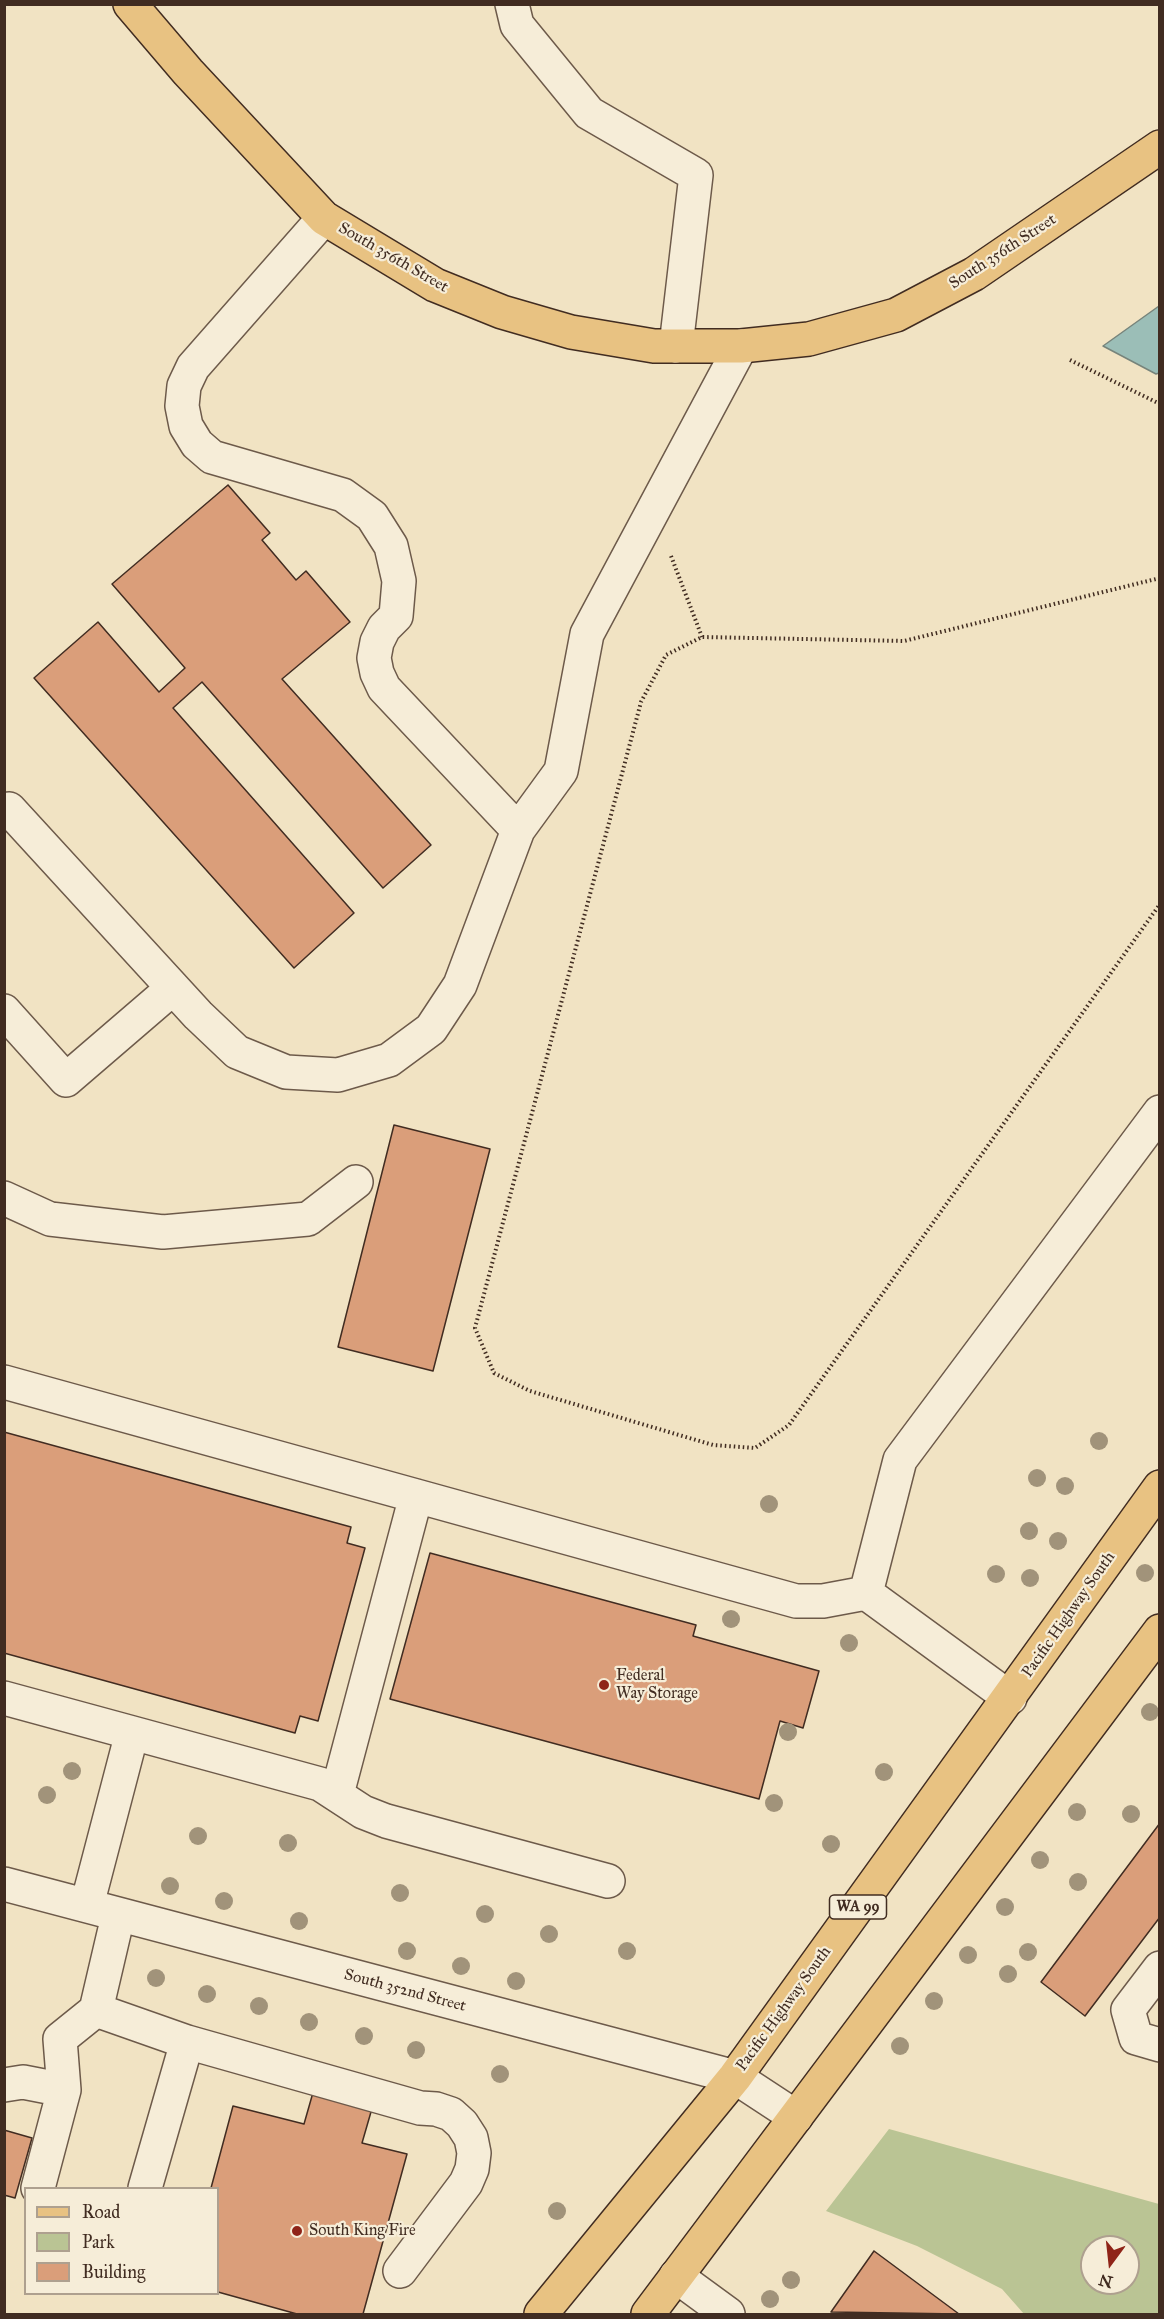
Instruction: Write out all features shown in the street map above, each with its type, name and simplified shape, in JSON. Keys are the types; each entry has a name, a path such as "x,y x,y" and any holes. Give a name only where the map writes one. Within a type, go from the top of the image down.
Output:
{"main road":[{"name":"South 356th Street","path":"130,4 188,72 324,218 435,285 502,312 571,332 654,346 741,346 810,339 896,315 974,274 1160,147"},
{"name":"Pacific Highway South","path":"541,2314 735,2077 1160,1487"},
{"path":"648,2314 1160,1631"}],"street":[{"path":"512,4 517,26 589,113 696,175 676,346"},
{"path":"324,218 193,367 184,386 182,406 186,426 196,444 212,457 343,495 372,516 391,546 399,581 396,616 384,628 377,642 374,658 377,673 384,688 518,831"},
{"path":"9,809 173,988 237,1052 286,1072 338,1075 389,1060 431,1029 460,985 518,831 561,771 587,634 741,346"},
{"path":"4,1011 66,1080 173,988"},
{"path":"866,1593 900,1460 1160,1112"},
{"path":"4,1198 50,1219 164,1232 308,1219 356,1182"},
{"path":"4,1382 796,1601 823,1600 866,1593 1010,1698"},
{"path":"337,1794 417,1496"},
{"path":"4,1698 320,1784 363,1812 386,1821 608,1881"},
{"path":"87,1905 132,1733"},
{"name":"South 352nd Street","path":"4,1884 87,1905 118,1916 735,2077 796,2117"},
{"path":"38,2187 64,2090 60,2039 96,2010 118,1916"},
{"path":"1160,1968 1128,2010 1136,2038 1160,2045"},
{"path":"96,2010 187,2042 420,2108 435,2109 451,2114 462,2124 471,2138 474,2153 472,2169 466,2183 400,2271"},
{"path":"145,2187 187,2042"},
{"path":"4,2085 23,2082 64,2090"},
{"path":"676,2277 728,2314"}],"path":[{"path":"1070,360 1160,404"},
{"path":"654,511 702,637"},
{"path":"1160,578 904,641 702,637 666,655 641,702 475,1328 494,1373 530,1391 713,1445 755,1448 789,1425 1160,904"}],"green space":[{"path":"889,2129 1159,2204 1159,2314 1024,2314 1002,2289 917,2246 826,2211"}],"water":[{"path":"1159,306 1159,373 1156,374 1103,346"}],"building":[{"path":"228,485 270,533 262,540 296,580 306,571 350,622 282,679 431,845 383,888 202,682 173,708 354,913 294,968 34,678 98,622 159,692 185,668 112,584"},
{"path":"394,1125 490,1149 433,1371 338,1347"},
{"path":"4,1432 351,1527 347,1543 365,1548 318,1721 300,1716 295,1733 4,1653"},
{"name":"Federal Way Storage","path":"430,1553 696,1625 693,1636 819,1671 803,1728 780,1721 759,1799 390,1699"},
{"path":"1160,1823 1160,1917 1085,2016 1041,1982"},
{"path":"314,2089 373,2105 362,2143 407,2154 363,2314 297,2314 219,2292 219,2187 211,2187 233,2106 304,2124"},
{"path":"4,2130 32,2138 15,2198 4,2195"},
{"path":"874,2251 959,2314 831,2312"}],"place":[{"name":"Federal Way Storage","path":"604,1685"},
{"name":"South King Fire","path":"297,2231"}]}
